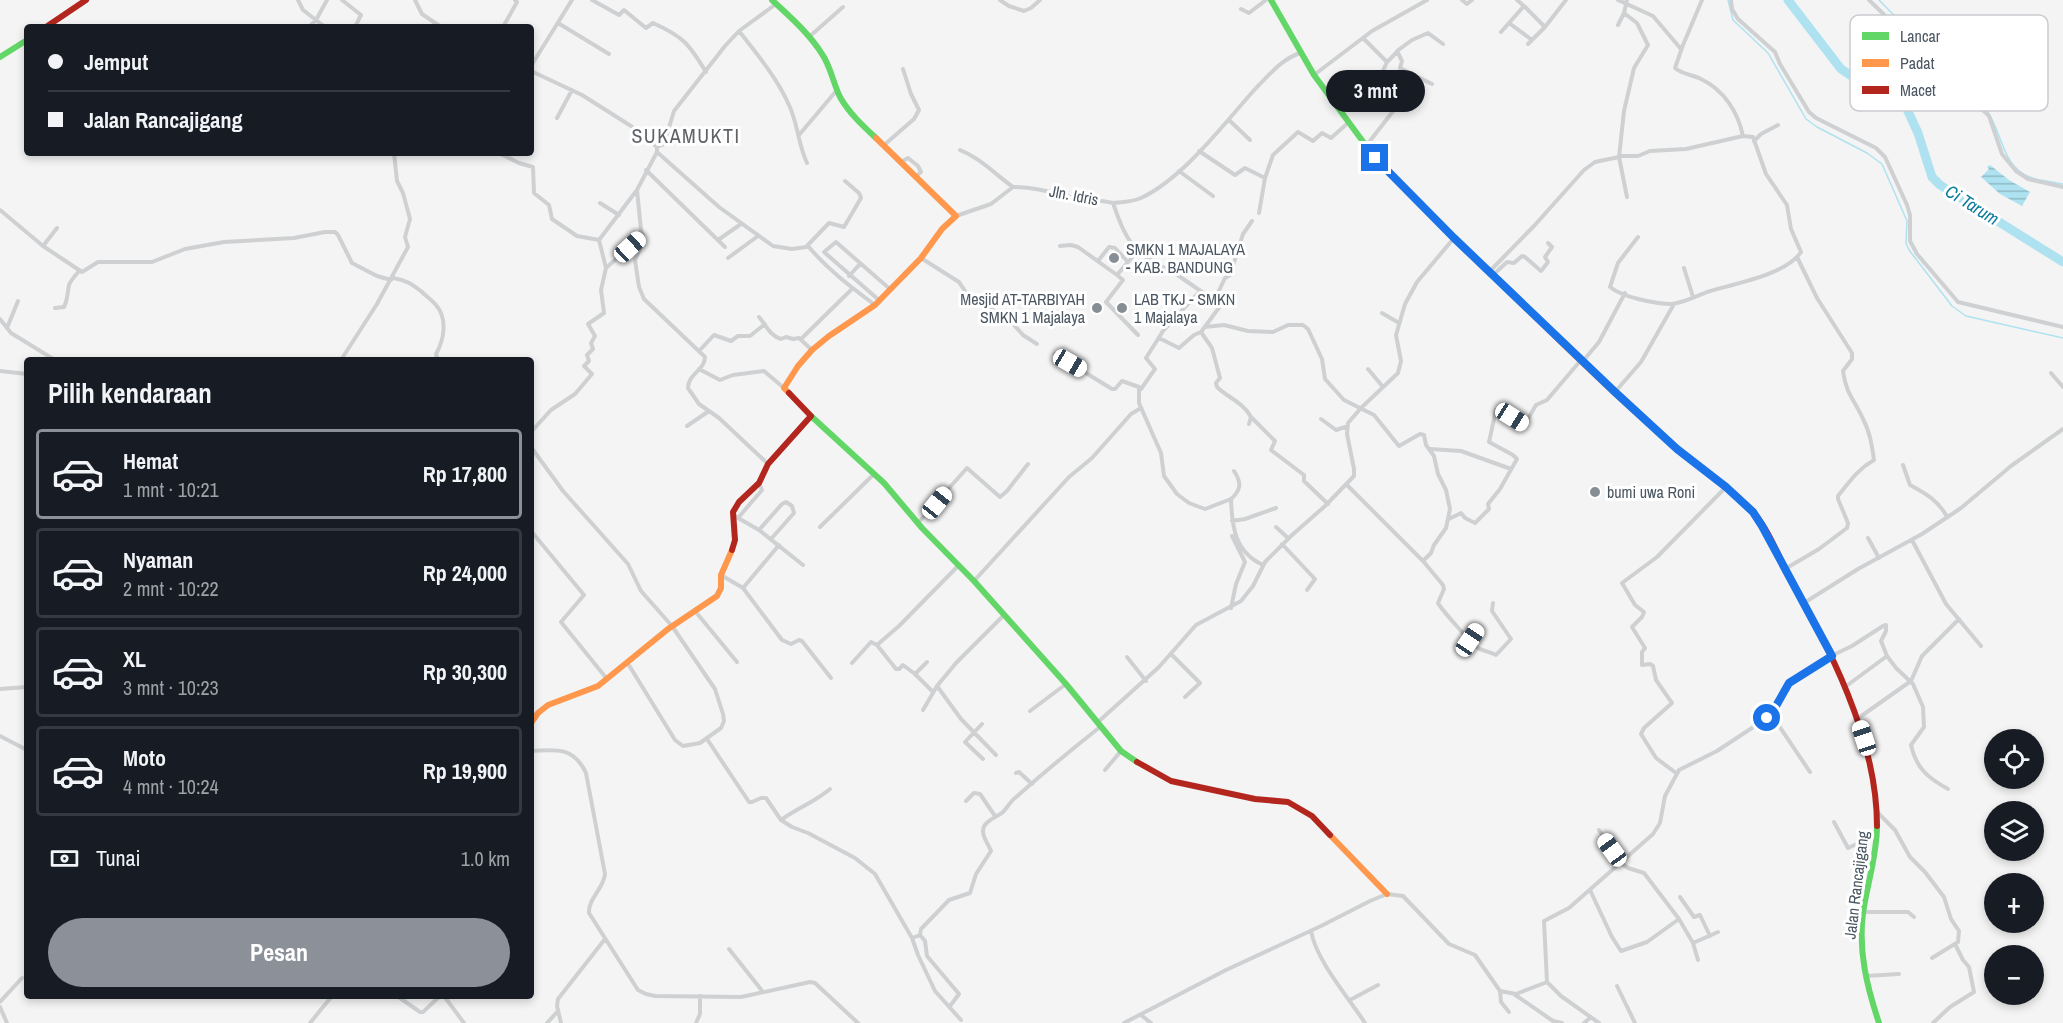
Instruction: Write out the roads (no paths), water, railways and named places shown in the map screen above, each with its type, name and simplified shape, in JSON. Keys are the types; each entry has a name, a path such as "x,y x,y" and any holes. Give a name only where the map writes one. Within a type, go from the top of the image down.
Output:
{"street":[{"path":"50,24 86,0"},
{"path":"298,0 303,10 321,24"},
{"path":"312,24 327,0"},
{"path":"342,0 361,15 356,24"},
{"path":"415,0 422,14 437,24"},
{"path":"534,61 572,0"},
{"path":"592,0 619,15 624,10 646,28 653,22 681,37 693,49 706,72"},
{"path":"1000,0 1024,11 1040,0"},
{"path":"1241,9 1248,12 1266,0"},
{"name":"Jalan Rancajigang","path":"1271,0 1299,53 1314,75 1366,146 1402,187 1615,392 1677,449 1726,487 1757,517 1832,656 1857,719 1872,771 1877,835 1861,945 1866,976 1879,1023"},
{"path":"1314,75 1363,38 1427,0"},
{"path":"1462,0 1467,4 1472,0"},
{"path":"1517,0 1545,27"},
{"path":"1509,23 1530,42 1566,0"},
{"path":"1618,0 1653,16 1681,49"},
{"path":"1702,0 1675,69 1701,79 1718,91 1734,109 1743,136"},
{"path":"1731,0 1732,9 1738,20 1775,52 1809,112 1816,118 1876,148 1885,157 1910,215 1910,241 1917,254 1958,302 2063,327"},
{"path":"1869,0 1885,15"},
{"path":"504,24 516,1"},
{"path":"599,240 637,190 657,149 664,144 672,116 678,105 739,31 774,2 809,37 824,56 837,90 855,118 956,216"},
{"path":"1618,25 1626,2"},
{"path":"1501,32 1524,6"},
{"path":"809,37 843,7"},
{"path":"1624,13 1636,23 1648,45 1634,68 1622,121 1619,157 1627,197"},
{"path":"558,23 609,54"},
{"path":"739,31 762,60 790,105 807,163"},
{"path":"1393,83 1381,75 1387,62 1402,46 1428,33 1443,44"},
{"path":"1363,38 1387,62"},
{"path":"0,57 24,42"},
{"path":"1397,52 1402,61 1400,68 1432,84"},
{"path":"1113,203 1131,202 1140,198 1179,171 1271,72 1299,53"},
{"path":"883,147 914,119 919,110 910,94 903,69"},
{"path":"534,72 572,90 611,113 657,149 741,224 774,246 803,248 808,246 829,223 844,227 861,198 859,193 845,181"},
{"path":"556,118 572,90"},
{"path":"798,135 837,90"},
{"path":"1366,146 1401,101"},
{"path":"1984,111 1992,121 2002,154 2016,171 2028,179 2063,187"},
{"path":"1228,120 1250,140"},
{"path":"1259,213 1265,178 1272,156 1298,132 1312,141 1322,133 1330,139 1349,122"},
{"path":"1754,141 1761,134 1778,125"},
{"path":"1491,273 1584,170 1594,162 1638,156 1650,151 1686,148 1743,136 1752,136 1768,178 1787,205 1791,229 1801,252 1769,273 1675,304 1644,301 1611,288 1610,283 1618,262 1638,237"},
{"path":"784,388 812,350 877,303 891,290 921,258 942,229 956,216 991,204 1013,187 974,156 960,150"},
{"path":"1199,151 1236,175 1245,168 1265,178"},
{"path":"343,357 392,279 408,247 405,237 410,222 403,193 397,181 394,156"},
{"path":"509,156 533,167 534,193 549,205 553,221 577,236 599,240"},
{"path":"900,163 908,158 918,166 921,172 915,177"},
{"path":"646,170 725,247"},
{"path":"1179,171 1213,196"},
{"name":"Jln. Idris","path":"1013,187 1042,189 1078,198 1113,203 1126,236 1137,252"},
{"path":"637,190 644,242 635,260 641,294 705,359 704,364 690,379 688,388 699,404 768,464"},
{"path":"600,203 619,215"},
{"path":"0,210 43,246 79,271 98,262 152,262 185,249 214,244 294,238 330,232 338,235 352,263 377,276 411,282 435,303 440,310 444,331 437,357"},
{"path":"1215,299 1224,281 1230,275 1243,234 1252,221"},
{"path":"718,240 741,224"},
{"path":"43,246 57,228"},
{"path":"606,268 643,235"},
{"path":"728,258 758,236"},
{"path":"950,1006 959,994 927,956 925,941 920,935 921,928 949,900 970,893 976,874 991,851 984,837 983,828 1146,681 1196,625 1241,601 1249,592 1263,565 1282,544 1347,485 1354,472 1347,434 1348,426 1361,408 1400,371 1401,354 1396,335 1413,288 1454,238"},
{"path":"534,429 551,410 575,394 592,374 584,366 589,360 587,355 592,349 591,343 595,336 588,324 605,312 602,290 606,268 599,240"},
{"path":"877,303 824,252 835,242 891,290"},
{"path":"1491,273 1507,262 1514,263 1522,256 1539,271 1542,270 1548,262 1545,257 1552,247 1548,243"},
{"path":"808,246 852,289 877,303"},
{"path":"1060,246 1075,246 1123,280 1106,302 1138,334"},
{"path":"1098,261 1107,248 1112,246 1128,262"},
{"path":"1117,274 1137,252 1215,299 1221,306 1201,332 1179,348 1159,338"},
{"path":"1785,569 1819,549 1847,528 1848,523 1838,496 1864,465 1874,460 1864,420 1846,390 1843,371 1852,359 1852,354 1817,298 1797,256"},
{"path":"921,258 959,282 970,300 1006,316 1023,335 1036,344"},
{"path":"849,276 860,264"},
{"path":"1176,274 1183,268 1197,274"},
{"path":"1684,268 1693,297"},
{"path":"55,308 64,307 66,304 69,285 79,271"},
{"path":"801,339 852,289"},
{"path":"1201,291 1159,338 1145,359 1155,369 1140,390 1138,399 1161,453 1164,476 1177,494 1205,509 1231,500 1240,489 1239,479 1234,471"},
{"path":"1449,519 1461,513 1466,519 1475,523 1478,521 1489,509 1488,504 1500,489 1517,459 1489,442 1495,410 1502,411 1524,424 1536,405 1547,400 1599,342 1625,293"},
{"path":"7,328 18,301"},
{"path":"1615,392 1640,365 1675,304"},
{"path":"1382,313 1399,323"},
{"path":"759,317 768,330 780,339 786,337 801,339 812,350"},
{"path":"0,319 16,336 50,357"},
{"path":"699,351 714,335 731,341 738,336 750,336 765,324"},
{"path":"1205,327 1224,325 1248,331 1273,332 1288,325 1303,325 1308,329 1322,359 1324,379 1342,399 1373,414 1398,446 1422,434 1433,454 1450,509 1446,528 1434,545 1431,554 1423,561"},
{"path":"1201,332 1212,348 1219,371 1220,378 1216,383 1217,387 1237,401 1275,441 1271,450 1304,476 1304,481 1328,504"},
{"path":"1055,354 1112,389 1124,381 1137,385 1140,390"},
{"path":"699,369 720,380 733,375 764,371 784,388 874,474 975,581 1066,684 1121,751 1155,773 1174,782 1255,799 1288,802 1301,808 1387,894"},
{"path":"1368,369 1383,387"},
{"path":"0,371 24,374"},
{"path":"2051,373 2063,387"},
{"path":"975,581 1069,477 1092,458 1131,414 1141,408"},
{"path":"687,426 709,411"},
{"path":"534,719 548,705 598,686 672,626 717,596 721,588 721,575 731,555 735,540 735,516 739,502 759,483 768,464 811,416"},
{"path":"1248,424 1251,417"},
{"path":"1321,419 1336,430 1348,426"},
{"path":"1803,603 1912,540 1947,517 2011,466 2063,429"},
{"path":"1429,449 1461,451 1511,469"},
{"path":"534,451 563,491 628,564 641,591 672,626 715,689 723,714 724,721 721,728 700,743 683,746 675,740 627,662"},
{"path":"918,523 967,468 1000,496 1007,491 1028,464"},
{"path":"1903,465 1910,485 1928,495 1943,508 1947,517"},
{"path":"820,527 874,474"},
{"path":"1347,485 1423,561 1444,587 1439,598 1440,607 1481,650 1496,655 1511,640 1492,610 1493,603"},
{"path":"1676,775 1656,758 1641,734 1644,728 1672,704 1656,680 1653,666 1642,665 1642,652 1645,649 1632,626 1644,614 1634,604 1622,583 1657,557 1726,487"},
{"path":"1231,500 1234,532 1241,547 1251,559 1263,565"},
{"path":"759,530 782,504 786,502 794,507 794,513 771,539"},
{"path":"1232,521 1276,508"},
{"path":"735,516 759,530 803,565"},
{"path":"1276,527 1288,538"},
{"path":"534,535 584,595 561,622 607,679"},
{"path":"1231,608 1236,584 1245,562 1232,536"},
{"path":"1868,538 1879,558"},
{"path":"1912,540 1946,604 1981,646"},
{"path":"1282,544 1315,578 1307,590"},
{"path":"743,588 779,545"},
{"path":"877,645 959,565"},
{"path":"721,575 743,588 782,640 791,644 802,641 831,678"},
{"path":"695,610 737,662"},
{"path":"923,710 937,686 956,663 1004,614"},
{"path":"1857,719 1911,681 1922,656 1959,619"},
{"path":"1599,1023 1561,996 1547,982 1544,921 1566,910 1653,834 1661,820 1664,801 1681,769 1725,746 1771,714 1789,683 1885,625 1886,631 1881,640 1887,656 1898,672 1911,681 1923,707 1924,726 1911,747 1926,776 1948,789"},
{"path":"1470,640 1477,629"},
{"path":"852,663 871,642 877,645 896,669 903,665 933,692"},
{"path":"1171,654 1200,683 1185,697"},
{"path":"1845,687 1887,656"},
{"path":"1127,657 1146,681"},
{"path":"915,674 927,662"},
{"path":"1030,711 1066,684"},
{"path":"937,686 961,719 996,755"},
{"path":"0,689 24,687"},
{"path":"1771,714 1810,772"},
{"path":"982,724 965,741 965,744 983,759"},
{"path":"0,736 24,748"},
{"path":"707,739 748,801 766,798 781,820 855,858 875,874 912,938 935,991 950,1006 961,1022"},
{"path":"534,751 565,751 577,758 586,773 605,874 604,882 588,910 635,986 642,993 655,996 741,997 815,983 858,1023"},
{"path":"1105,770 1121,751"},
{"path":"1016,773 1019,772 1032,784"},
{"path":"781,820 830,789"},
{"path":"966,801 974,793 980,794 995,816"},
{"path":"1876,811 1895,830 1910,857 1944,897 1951,919 1959,931 1959,939 1955,944 1932,958"},
{"path":"1834,822 1848,848 1877,835"},
{"path":"1599,830 1621,864 1644,873 1679,919 1693,943 1698,960"},
{"path":"1590,890 1621,951 1647,942 1679,919"},
{"path":"1124,1023 1226,970 1387,894 1403,896 1449,944 1475,955 1500,991 1501,1002 1509,1012"},
{"path":"1680,897 1694,917 1700,915 1710,936"},
{"path":"1864,912 1908,912 1914,917"},
{"path":"1311,931 1313,943 1325,965 1365,1023"},
{"path":"1693,943 1718,932"},
{"path":"912,938 920,935"},
{"path":"561,1023 558,999 605,939"},
{"path":"1933,1023 1950,1007 1974,992 1969,968 1962,960 1955,944"},
{"path":"729,949 763,992"},
{"path":"1866,976 1899,974"},
{"path":"0,1002 22,978"},
{"path":"1500,991 1525,992 1547,982"},
{"path":"1350,1000 1378,985"},
{"path":"1617,986 1635,1023"},
{"path":"1513,993 1552,1021 1562,1023"},
{"path":"696,1023 700,1014 700,996"},
{"path":"310,1023 330,999"},
{"path":"401,999 420,1012 438,999"},
{"path":"444,999 464,1023"},
{"path":"0,1007 7,1023"},
{"path":"547,1023 558,1010"},
{"path":"1141,1015 1151,1023"},
{"path":"1584,1023 1591,1017"}],"water":[{"path":"1990,165 2009,180 2030,192 2022,206 2000,194 1981,177"}],"waterway":[{"path":"1728,0 1733,20 1768,53 1806,119 1867,153 1882,164 1907,221 1906,243 1909,250 1952,306 1966,316 2063,338"},
{"name":"Ci Tarum","path":"1788,0 1841,69 1850,75"},
{"path":"1879,0 1894,15"},
{"name":"Ci Tarum","path":"1908,111 1918,133 1932,177 1940,185 2063,262"},
{"path":"1987,111 2015,167 2031,178 2063,184"}],"place":[{"name":"SMKN 1 MAJALAYA - KAB. BANDUNG","path":"1114,258"},
{"name":"Mesjid AT-TARBIYAH SMKN 1 Majalaya","path":"1097,308"},
{"name":"LAB TKJ - SMKN 1 Majalaya","path":"1122,308"},
{"name":"bumi uwa Roni","path":"1595,492"}],"district":[{"name":"SUKAMUKTI","path":"686,136"}]}
